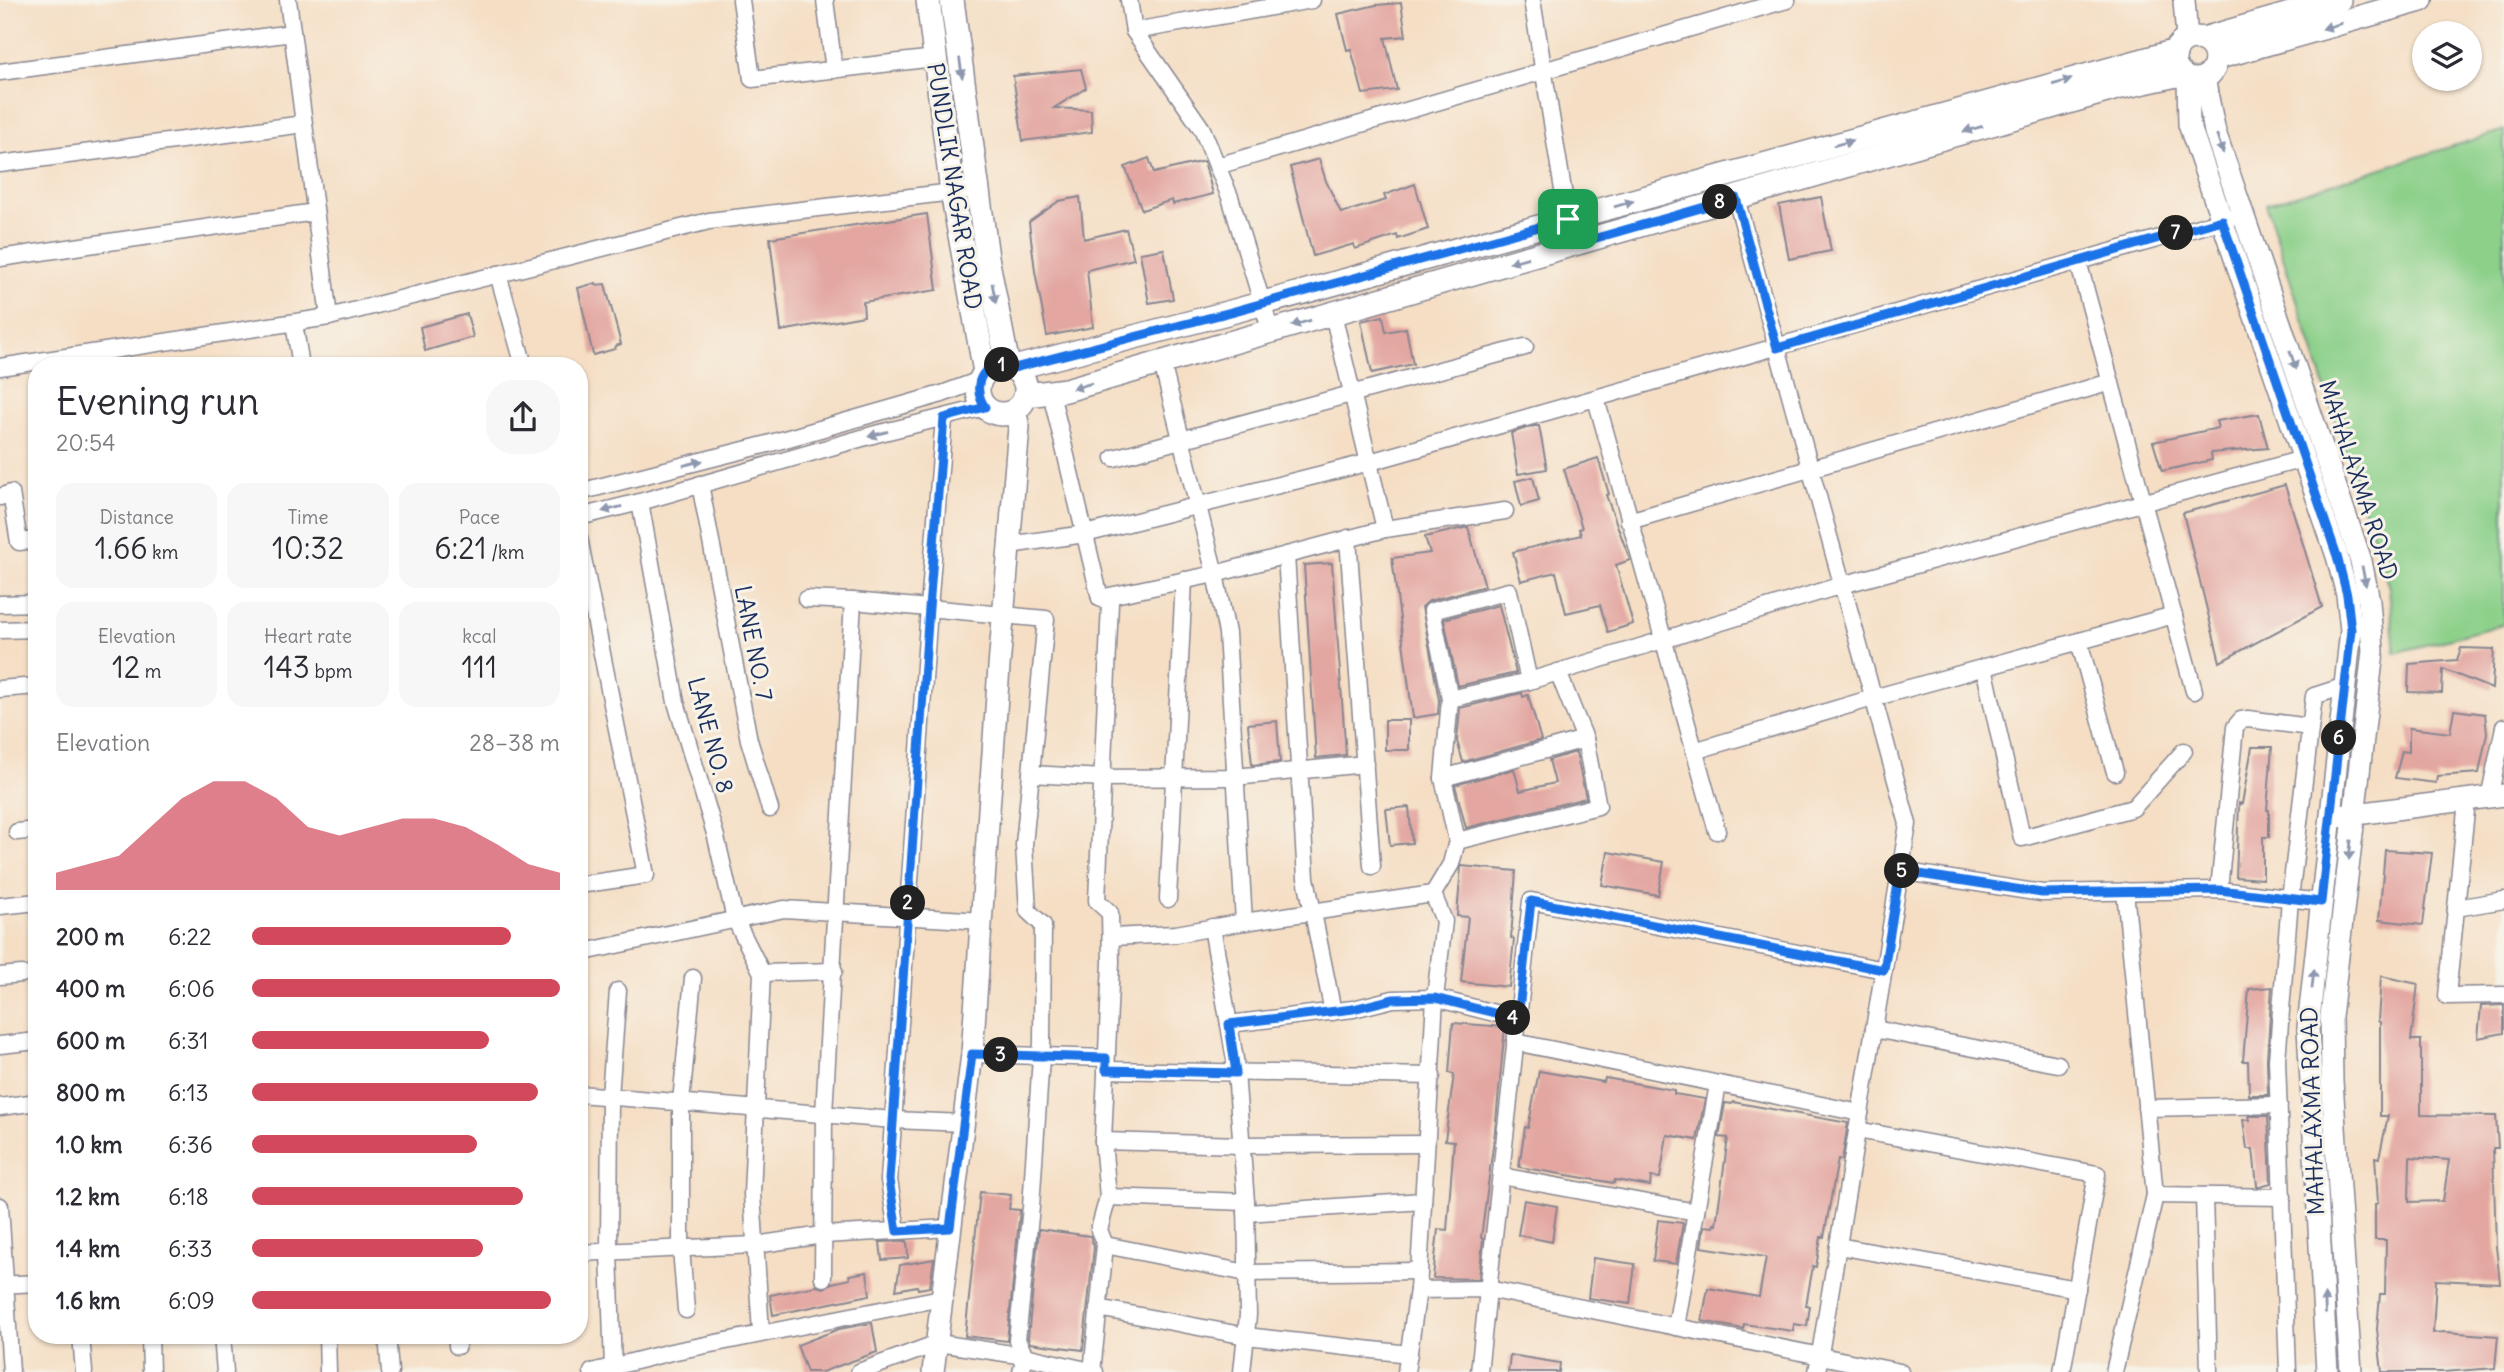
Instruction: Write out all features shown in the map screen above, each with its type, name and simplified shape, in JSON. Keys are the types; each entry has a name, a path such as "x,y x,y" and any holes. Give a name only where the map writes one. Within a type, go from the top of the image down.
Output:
{"main road":[{"name":"PUNDLIK NAGAR ROAD","path":"928,0 952,192 982,376"},
{"name":"PUNDLIK NAGAR ROAD","path":"952,0 987,257 1011,367"},
{"path":"2339,0 1262,304 1011,367 999,365 982,376 980,399 985,407 994,413 1005,415 1021,403 1051,393 2117,88 2197,72 2421,0"},
{"path":"2189,43 2210,44 2197,72"},
{"path":"2189,43 2175,59 2197,72"},
{"path":"1011,367 1022,375 1026,384 1021,403"}],"street":[{"path":"288,0 329,317"},
{"path":"741,0 752,79 935,58"},
{"path":"825,0 834,70"},
{"path":"1129,0 1134,31 1202,129 1230,197 1270,332"},
{"path":"1134,31 1312,0"},
{"path":"1532,0 1572,245"},
{"path":"1217,166 1787,0"},
{"path":"2184,0 2189,43"},
{"path":"0,72 292,33"},
{"name":"MAHALAXMA ROAD","path":"2197,72 2361,561 2369,601 2373,651 2331,1017 2332,1082 2351,1372"},
{"name":"MAHALAXMA ROAD","path":"2197,72 2189,124 2337,556 2347,595 2351,630 2308,1028 2327,1372"},
{"path":"0,164 304,124"},
{"path":"67,357 329,317 709,221 978,188"},
{"path":"1736,198 1908,824 1818,1364"},
{"path":"0,258 315,212"},
{"path":"1009,545 1085,534 1370,462 1596,400 2243,214"},
{"path":"2078,261 2194,691"},
{"path":"498,274 521,357"},
{"path":"1333,314 1385,529"},
{"path":"294,323 300,357"},
{"path":"1114,458 1525,347"},
{"path":"121,349 122,357"},
{"path":"0,367 28,363"},
{"path":"1162,363 1215,574 1227,633 1244,922"},
{"path":"588,490 778,441 942,394 982,376"},
{"path":"1629,521 2111,382"},
{"path":"1051,393 1100,598"},
{"path":"1596,400 1717,831"},
{"path":"933,1372 972,1054 1021,403"},
{"path":"588,515 876,434 985,407"},
{"path":"897,1231 889,1180 944,418"},
{"path":"778,441 784,461"},
{"path":"1450,699 1529,681 1842,585 2303,459"},
{"name":"LANE NO. 7","path":"700,484 749,740 770,809"},
{"path":"0,496 11,493 19,542 28,541"},
{"name":"LANE NO. 8","path":"639,502 676,702 716,837 735,919 762,973"},
{"path":"1100,598 1215,574 1385,529 1504,511"},
{"path":"1348,538 1372,866"},
{"path":"1286,555 1306,878 1333,1012"},
{"path":"1168,899 1184,580"},
{"path":"588,582 646,875 588,884"},
{"path":"1433,894 1451,864 1457,841 1443,778 1450,699 1432,611 1509,591 1529,681"},
{"path":"859,1372 938,1343 1023,1364 1093,1372 1105,1245 1099,1230 1108,1197 1103,1141 1111,937 1110,913 1097,901 1110,603 1100,598"},
{"path":"806,599 1046,619 1024,845 1028,911 1043,925 1041,1056 1031,1207 1017,1340 1023,1364"},
{"path":"823,1278 824,1114 853,601"},
{"path":"0,604 28,603"},
{"path":"1694,751 1873,698 2174,615"},
{"path":"0,630 28,629"},
{"path":"2079,641 2115,772"},
{"path":"1984,667 2022,838 2133,808 2184,751"},
{"path":"1457,841 1598,806 1585,739 1558,672"},
{"path":"2288,1372 2277,1060 2290,899 2314,696 2345,686"},
{"path":"0,689 28,687"},
{"path":"2219,890 2235,727 2241,720 2248,719 2310,727"},
{"path":"2331,817 2467,802 2496,796 2504,727"},
{"path":"1443,778 1585,739"},
{"path":"1031,774 1103,778 1235,777 1365,764"},
{"path":"2467,802 2447,996 2504,995"},
{"path":"17,832 28,831"},
{"path":"1900,871 2042,893 2219,890 2321,902"},
{"path":"2114,1372 2155,1195 2125,891"},
{"path":"1111,937 1176,934 1433,894"},
{"path":"1406,1372 1418,1290 1435,998 1444,921 1433,894"},
{"path":"2456,908 2504,900"},
{"path":"1479,1372 1531,901 1884,970"},
{"path":"0,906 28,903"},
{"path":"588,951 784,909 983,921"},
{"path":"1212,927 1236,1073 1246,1207 1246,1336 1242,1372"},
{"path":"761,1332 752,1194 762,973 834,971"},
{"path":"0,976 22,974"},
{"path":"686,1310 681,1248 681,1102 693,978"},
{"path":"613,1368 609,1252 610,1096 618,991"},
{"path":"1229,1024 1353,1009 1393,999 1435,998 1518,1019"},
{"path":"1874,1029 2059,1064"},
{"path":"0,1045 28,1042"},
{"path":"1516,1042 1860,1113"},
{"path":"972,1054 1041,1056 1106,1064 1236,1073 1432,1076"},
{"path":"1676,1327 1718,1084"},
{"path":"588,1095 894,1120 964,1123"},
{"path":"0,1107 28,1103"},
{"path":"2146,1108 2278,1105"},
{"path":"1857,1130 2097,1174 2062,1372"},
{"path":"1103,1141 1241,1145 1426,1144"},
{"path":"1500,1176 1696,1212"},
{"path":"2155,1195 2283,1197"},
{"path":"2204,1196 2209,1372"},
{"path":"1108,1197 1246,1207 1423,1200"},
{"path":"0,1206 5,1353 11,1372"},
{"path":"588,1253 755,1245 823,1235 950,1228"},
{"path":"1105,1245 1247,1273 1419,1271"},
{"path":"1838,1246 2077,1289"},
{"path":"3,1284 28,1283"},
{"path":"1418,1290 1488,1289 1676,1327 1818,1364 1900,1372"},
{"path":"592,1372 761,1332 941,1298"},
{"path":"1098,1308 1246,1336 1409,1354"},
{"path":"82,1344 84,1372"},
{"path":"150,1344 151,1372"},
{"path":"223,1344 225,1372"},
{"path":"327,1344 328,1372"},
{"path":"388,1344 390,1372"}],"green space":[{"path":"2504,130 2504,624 2395,653 2389,588 2266,204"}],"building":[{"path":"1401,3 1406,36 1385,38 1397,90 1363,94 1351,49 1347,50 1338,14 1376,5"},
{"path":"1081,69 1086,88 1054,108 1091,110 1092,132 1023,141 1013,76"},
{"path":"1149,158 1154,173 1204,161 1213,194 1173,204 1172,200 1142,210 1125,167"},
{"path":"1319,159 1341,213 1386,200 1384,195 1415,184 1428,229 1398,239 1397,235 1355,249 1354,244 1313,256 1290,167"},
{"path":"1080,197 1084,239 1126,229 1134,259 1087,270 1093,327 1047,336 1029,222 1059,201"},
{"path":"1821,197 1831,251 1789,259 1779,205"},
{"path":"927,214 937,290 863,302 864,316 781,331 770,238"},
{"path":"1164,249 1173,299 1149,303 1140,253"},
{"path":"596,283 605,284 621,344 615,349 593,355 578,288"},
{"path":"467,314 473,337 425,351 420,327"},
{"path":"1383,316 1386,332 1406,328 1413,364 1372,373 1361,321"},
{"path":"2259,414 2268,448 2211,453 2212,460 2162,471 2153,442 2218,428 2216,421"},
{"path":"1539,426 1547,469 1518,474 1511,433"},
{"path":"1598,458 1609,494 1606,495 1630,560 1616,565 1633,624 1608,632 1600,605 1566,613 1556,572 1521,581 1513,552 1581,535 1579,529 1582,528 1564,469"},
{"path":"1533,477 1539,501 1521,506 1515,481"},
{"path":"2285,485 2322,607 2220,662 2183,513"},
{"path":"1468,527 1485,586 1429,601 1422,607 1439,700 1438,714 1413,718 1392,558 1430,553 1425,537"},
{"path":"1332,563 1346,755 1316,758 1304,565"},
{"path":"1499,605 1516,673 1458,686 1444,619"},
{"path":"2461,648 2494,649 2492,689 2443,669 2442,693 2408,692 2409,664 2457,660"},
{"path":"1522,693 1523,697 1528,695 1541,740 1463,762 1457,741 1460,708"},
{"path":"2454,710 2485,714 2487,733 2479,773 2437,776 2436,783 2395,778 2402,751 2409,752 2409,728 2450,733"},
{"path":"1385,720 1409,720 1409,750 1385,750"},
{"path":"1277,721 1280,762 1252,765 1248,724"},
{"path":"2252,747 2272,747 2267,810 2269,837 2263,837 2263,879 2236,877 2239,803 2242,804"},
{"path":"1576,752 1586,798 1466,828 1455,785 1514,769 1520,791 1555,783 1549,760"},
{"path":"1409,807 1412,843 1390,845 1386,809"},
{"path":"2385,850 2432,853 2423,925 2379,920"},
{"path":"1608,852 1664,862 1658,895 1602,885"},
{"path":"1461,866 1516,871 1509,987 1461,982 1468,917 1457,916"},
{"path":"2381,976 2418,984 2411,1040 2421,1040 2421,1115 2496,1116 2498,1148 2493,1148 2496,1247 2500,1283 2436,1280 2433,1333 2498,1336 2495,1368 2443,1372 2382,1372 2377,1329 2380,1294 2385,1294 2386,1240 2375,1240 2375,1204 2378,1203 2375,1157 2379,1158 2388,1116 2380,1116 2378,1021","holes":["2410,1157 2449,1160 2443,1201 2409,1202"]},
{"path":"2272,987 2267,1059 2268,1095 2249,1095 2248,1061 2243,1061 2249,989"},
{"path":"2504,1005 2504,1033 2478,1038 2481,1006"},
{"path":"1453,1023 1505,1027 1481,1238 1479,1279 1433,1278 1438,1229 1447,1230 1454,1141 1445,1140 1454,1074 1449,1073"},
{"path":"1539,1071 1604,1082 1605,1078 1674,1090 1674,1094 1705,1099 1697,1140 1667,1135 1660,1178 1651,1177 1650,1186 1615,1180 1614,1183 1519,1167 1525,1127 1528,1128"},
{"path":"1733,1102 1848,1123 1842,1160 1838,1159 1824,1237 1821,1237 1816,1267 1813,1266 1806,1305 1810,1306 1807,1326 1794,1324 1793,1331 1744,1324 1743,1329 1702,1321 1708,1288 1759,1297 1766,1257 1701,1247 1704,1226 1716,1225 1728,1138 1719,1137 1725,1103"},
{"path":"2249,1116 2268,1116 2271,1183 2260,1186 2257,1186 2253,1149 2247,1149 2243,1120 2250,1120"},
{"path":"980,1192 1011,1195 1009,1209 1020,1210 1007,1341 965,1336"},
{"path":"1524,1200 1557,1206 1552,1242 1518,1235"},
{"path":"1658,1220 1683,1223 1676,1264 1653,1261"},
{"path":"1039,1229 1090,1236 1094,1247 1083,1350 1030,1343 1028,1338"},
{"path":"907,1241 908,1258 882,1260 880,1242"},
{"path":"1593,1258 1635,1264 1630,1304 1588,1298"},
{"path":"934,1259 930,1287 918,1289 917,1286 896,1290 900,1265"},
{"path":"867,1272 870,1295 773,1315 770,1295 816,1286 824,1288 832,1283 850,1279 849,1275"},
{"path":"872,1323 877,1352 822,1372 807,1372 797,1345 839,1329"},
{"path":"1510,1355 1560,1363 1559,1372 1508,1372"}],"route":[{"path":"1736,198 1777,348 2222,220 2337,556 2347,595 2351,630 2321,902 2219,890 2042,893 1900,871 1884,970 1531,901 1518,1019 1435,998 1393,999 1353,1009 1229,1024 1236,1073 1106,1070 1106,1058 972,1054 950,1228 897,1231 889,1180 944,418 985,407 978,390 980,380 985,372 999,365 1014,368 1159,331 1568,219 1572,245 1736,198"}]}
